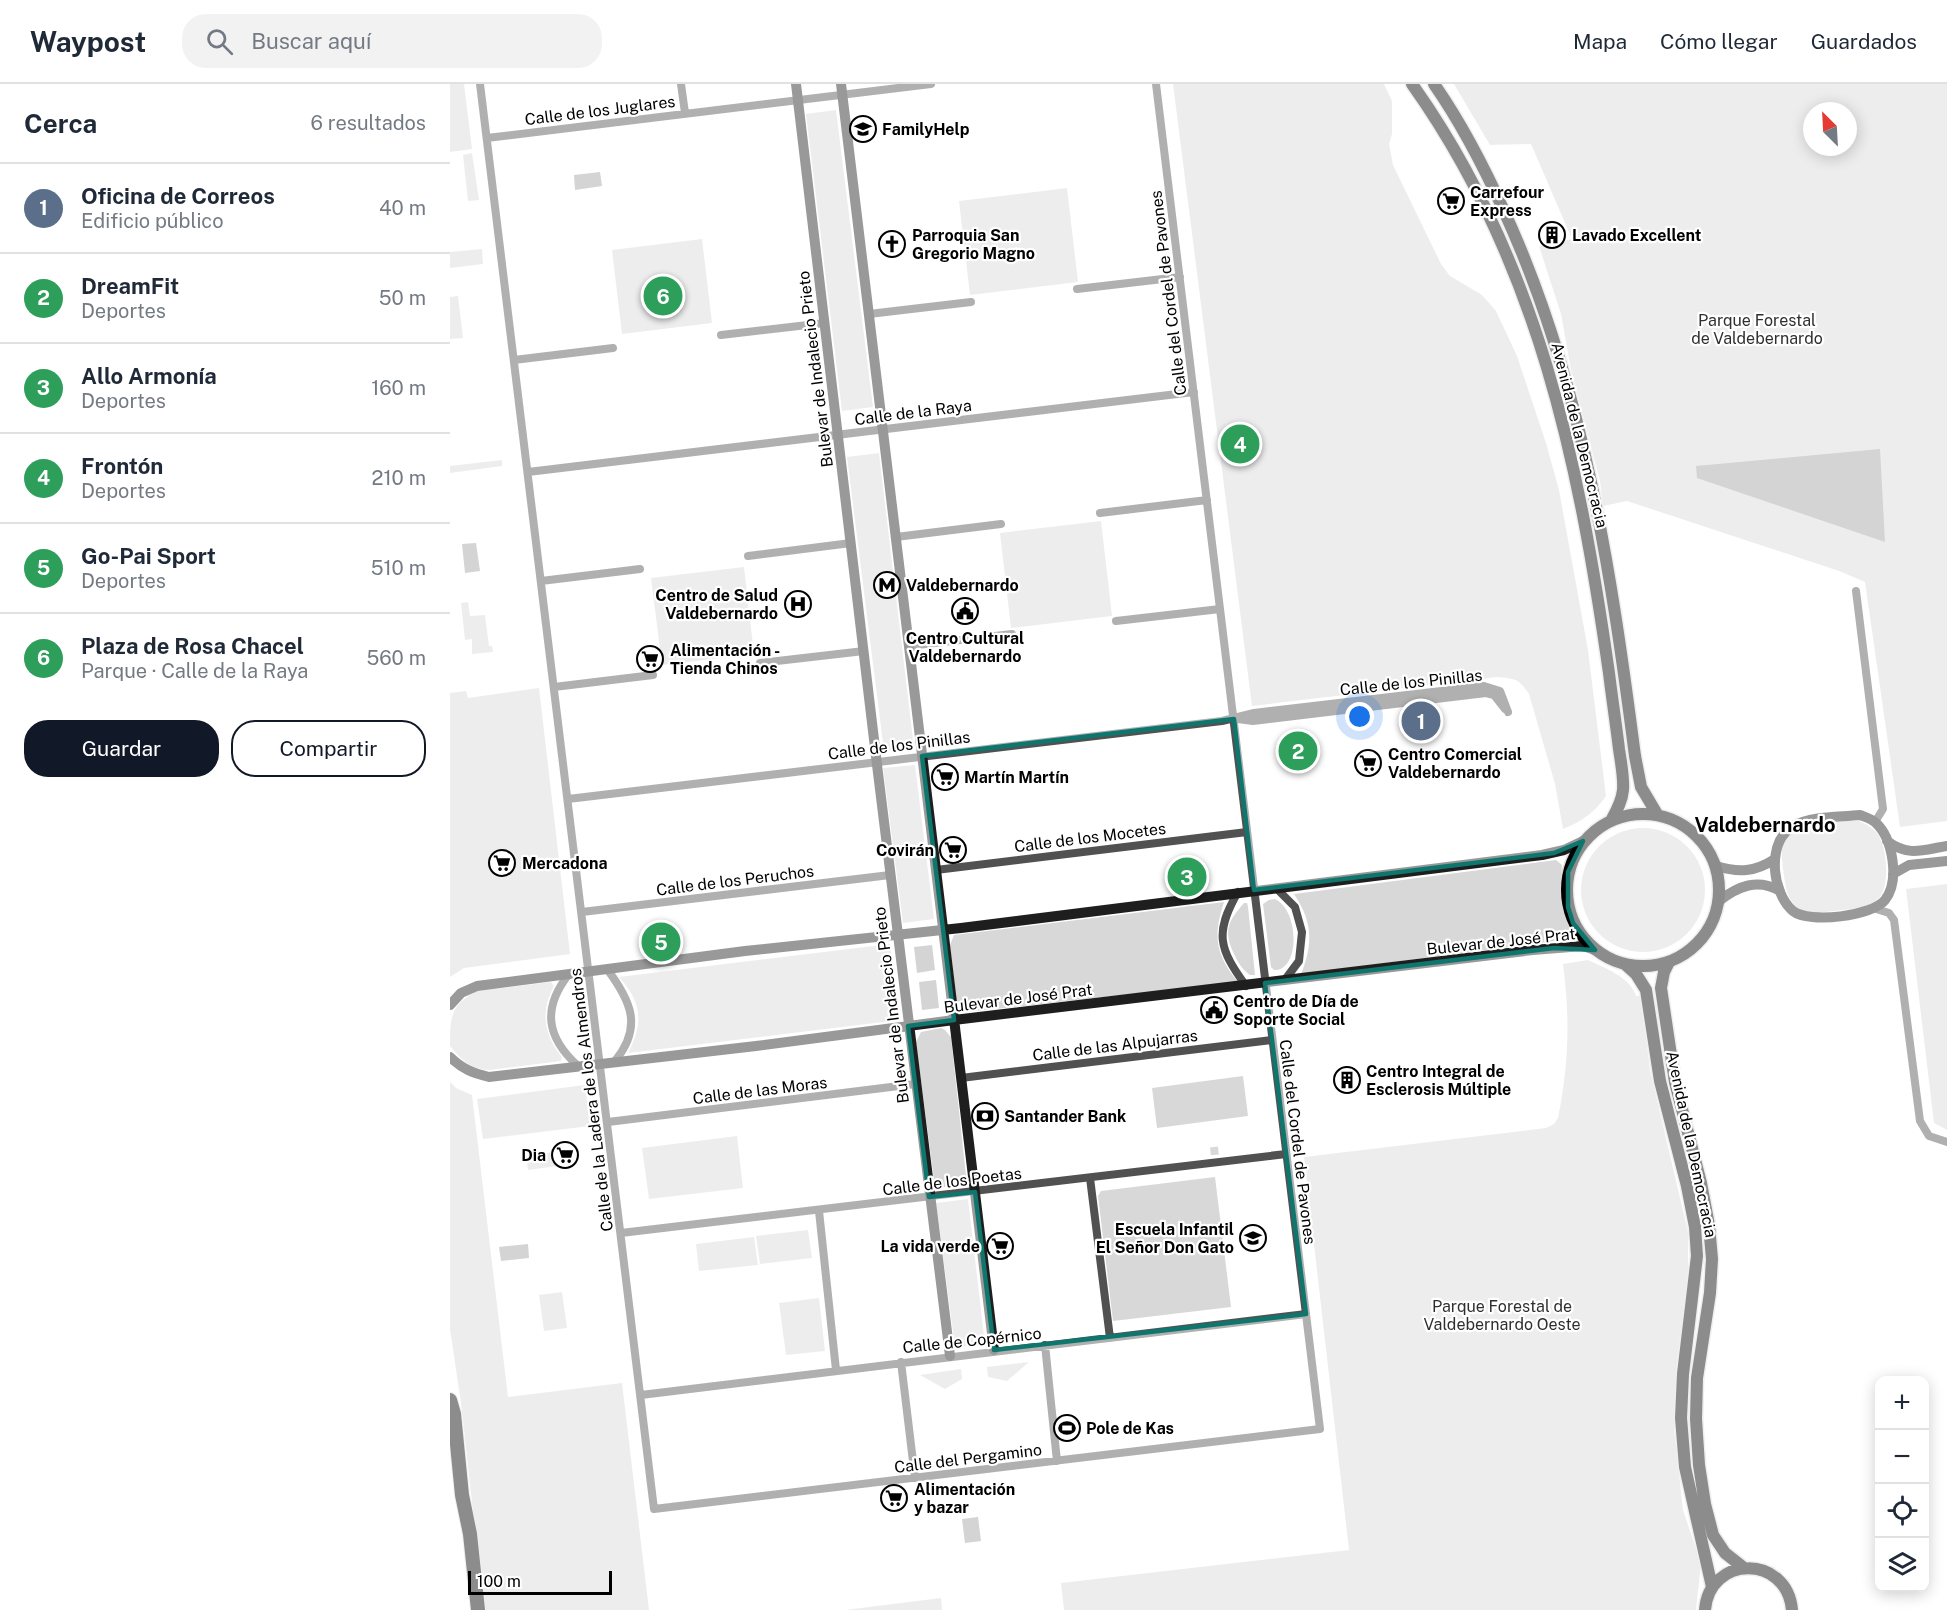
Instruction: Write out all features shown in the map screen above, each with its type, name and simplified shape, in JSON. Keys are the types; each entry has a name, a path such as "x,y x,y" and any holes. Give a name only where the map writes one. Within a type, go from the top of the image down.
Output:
{"highway":[{"path":"450,1400 454,1414 462,1495 468,1610"},
{"path":"462,1495 470,1534 478,1610"}],"main road":[{"name":"Avenida de la Democracia","path":"1412,84 1439,121 1470,176 1511,263 1538,336 1557,398 1578,487 1594,571 1620,753 1623,791 1620,806 1612,819"},
{"name":"Avenida de la Democracia","path":"1434,84 1450,107 1494,188 1525,256 1561,361 1587,462 1608,568 1641,787 1657,814"},
{"path":"1657,814 1674,819 1701,839 1716,866 1719,878 1719,901 1713,921 1702,939 1687,952 1669,962 1647,966 1626,964 1595,950 1573,923 1566,889 1568,872 1583,841 1596,829 1612,819 1657,814"},
{"name":"Avenida de la Democracia","path":"1669,962 1664,972 1661,988 1675,1082 1701,1183 1709,1225 1712,1259 1710,1293 1697,1378 1696,1419 1700,1465 1705,1504 1713,1535 1725,1553 1744,1568"},
{"name":"Avenida de la Democracia","path":"1626,964 1647,990 1660,1081 1695,1227 1697,1256 1683,1374 1682,1418 1685,1467 1712,1587"},
{"path":"1704,1609 1712,1587 1726,1574 1744,1568 1761,1570 1777,1578 1788,1592 1793,1609"}],"street":[{"name":"Calle de la Ladera de los Almendros","path":"480,84 654,1509"},
{"path":"681,84 685,113"},
{"name":"Bulevar de Indalecio Prieto","path":"796,84 915,1084 950,1356"},
{"name":"Calle de los Juglares","path":"487,138 798,100 841,89 931,84"},
{"name":"Calle del Cordel de Pavones","path":"1156,84 1320,1429"},
{"path":"841,89 994,1350"},
{"path":"1077,289 1180,277"},
{"path":"869,314 971,302"},
{"path":"721,335 825,323"},
{"path":"514,360 613,348"},
{"name":"Calle de la Raya","path":"528,472 1194,392"},
{"path":"1100,513 1207,500"},
{"path":"896,537 1001,524"},
{"path":"748,556 851,543"},
{"path":"541,581 640,569"},
{"path":"1857,591 1883,809 1875,822"},
{"path":"1116,621 1220,609"},
{"path":"909,646 1012,634"},
{"path":"760,663 864,651"},
{"path":"554,687 653,675"},
{"name":"Calle de los Pinillas","path":"568,799 1234,719 1254,713 1484,686 1500,691 1508,712 1494,695 1486,693 1253,721 1234,719"},
{"path":"1887,841 1893,874 1890,892 1884,903 1839,917 1804,916 1791,909 1780,891 1775,872 1775,859 1780,837 1799,822 1860,814 1875,822 1887,841 1898,849 1908,852 1947,846"},
{"name":"Calle de los Mocetes","path":"936,870 1247,832"},
{"path":"450,1005 461,993 477,986 745,951 943,929 1554,853 1583,841"},
{"path":"1716,866 1733,870 1758,869 1775,859"},
{"path":"1893,874 1909,865 1947,861"},
{"name":"Calle de los Peruchos","path":"582,912 891,875"},
{"path":"1719,901 1735,890 1752,884 1770,886 1780,891"},
{"path":"1276,888 1294,907 1302,932 1299,961 1284,981"},
{"path":"1238,892 1222,925 1223,941 1233,968 1246,986"},
{"path":"1873,908 1889,914 1894,920 1920,1121 1929,1136 1947,1142"},
{"name":"Bulevar de José Prat","path":"450,1057 471,1073 489,1077 1554,948 1583,946 1595,950"},
{"name":"Calle de la Ladera de los Almendros","path":"607,969 621,988 630,1006 630,1031 625,1049 615,1062"},
{"name":"Calle de la Ladera de los Almendros","path":"569,974 555,993 550,1012 556,1040 578,1066"},
{"name":"Calle de las Alpujarras","path":"961,1078 1272,1040"},
{"name":"Calle de las Moras","path":"608,1122 915,1084"},
{"name":"Calle de los Poetas","path":"621,1233 1090,1178 1215,1160 1286,1154"},
{"path":"1090,1178 1110,1338"},
{"path":"819,1211 836,1370"},
{"name":"Calle de Copérnico","path":"641,1395 994,1350 1306,1314"},
{"path":"1046,1345 1058,1461"},
{"path":"901,1362 915,1478"},
{"name":"Calle del Pergamino","path":"654,1509 1320,1429"}],"highlighted area":[{"path":"1234,719 1254,890 1554,853 1583,841 1568,872 1568,907 1573,923 1595,950 1554,948 1265,983 1306,1314 994,1350 975,1192 929,1197 908,1026 954,1020 922,756"}],"green space":[{"path":"450,84 464,84 472,149 450,152"},
{"path":"1173,84 1384,84 1392,101 1392,134 1389,144 1393,165 1441,264 1450,276 1482,295 1496,311 1517,356 1559,490 1588,650 1606,796 1592,812 1576,823 1563,829 1555,784 1529,694 1516,680 1497,677 1252,706"},
{"name":"Parque Forestal de Valdebernardo","path":"1454,84 1947,84 1947,821 1900,827 1865,582 1839,571 1627,501 1603,506 1600,481 1571,370 1561,314 1539,246 1572,239 1531,144 1490,145"},
{"path":"836,110 873,407 842,411 806,114"},
{"path":"472,153 479,200 468,201 463,155"},
{"path":"1067,188 1078,282 970,295 959,201"},
{"path":"702,239 712,323 622,334 612,250"},
{"path":"482,249 483,264 450,268 450,252"},
{"path":"458,296 463,338 450,339 450,297"},
{"path":"879,453 914,748 884,751 847,457"},
{"path":"502,460 502,466 450,473 450,466"},
{"path":"1101,521 1112,616 1011,628 1000,533"},
{"path":"744,567 754,654 662,665 651,578"},
{"path":"468,602 470,616 485,615 489,646 492,646 493,652 472,654 472,639 465,640 461,603"},
{"path":"539,688 570,954 464,968 450,977 450,693 466,691 468,698"},
{"path":"915,765 934,919 903,923 883,768"},
{"path":"1859,821 1876,832 1882,844 1886,861 1886,879 1882,894 1874,903 1857,908 1816,913 1798,908 1789,898 1785,885 1782,848 1786,839 1793,832 1814,824"},
{"path":"1643,828 1667,833 1687,846 1700,866 1705,890 1700,914 1687,934 1667,947 1643,952 1619,947 1599,934 1586,914 1581,890 1586,866 1599,846 1619,833"},
{"path":"1556,860 1562,865 1560,891 1562,908 1570,930 1568,936 1562,940 1301,974 1308,953 1309,933 1305,914 1294,894"},
{"path":"1947,884 1947,1130 1934,1123 1906,889"},
{"path":"1275,899 1289,915 1294,939 1289,961 1283,968 1274,970 1271,967 1263,904"},
{"path":"1224,902 1218,925 1218,944 1230,972 1238,982 968,1012 957,1005 950,945 954,935"},
{"path":"1244,903 1247,903 1248,907 1255,975 1250,975 1241,967 1231,948 1228,934 1234,916"},
{"path":"890,944 899,1020 628,1053 637,1032 638,1013 632,995 619,977"},
{"name":"Parque Forestal de Valdebernardo Oeste","path":"1588,960 1623,978 1636,996 1641,996 1650,1070 1688,1232 1688,1283 1677,1361 1674,1428 1683,1510 1701,1564 1696,1610 1064,1610 1061,1583 1349,1550 1304,1157 1546,1128 1554,1124 1558,1118 1566,1060 1567,1003 1563,964"},
{"path":"551,982 554,986 547,1005 546,1023 551,1041 562,1057 561,1061 489,1070 467,1063 450,1046 453,1013 468,996 477,991"},
{"path":"941,1028 951,1037 967,1185 935,1188 916,1042 921,1032"},
{"path":"1243,1076 1248,1116 1157,1128 1152,1088"},
{"path":"450,1082 456,1088 472,1095 508,1397 622,1383 649,1610 484,1610 461,1403 450,1329"},
{"path":"585,1085 590,1126 483,1139 477,1099"},
{"path":"737,1136 743,1188 649,1199 642,1148"},
{"path":"555,1152 557,1166 528,1170 526,1155"},
{"path":"1215,1177 1231,1307 1113,1321 1098,1196 1101,1191"},
{"path":"968,1199 985,1344 955,1347 936,1203"},
{"path":"808,1230 812,1258 760,1264 756,1236"},
{"path":"754,1237 758,1265 699,1271 696,1244"},
{"path":"562,1292 567,1328 544,1331 539,1295"},
{"path":"819,1298 825,1351 786,1355 779,1303"},
{"path":"1029,1362 1007,1381 988,1377 987,1367"},
{"path":"961,1369 962,1379 945,1389 920,1375"},
{"path":"941,1598 942,1610 845,1610"}],"shaded area":[{"path":"600,172 602,186 575,190 574,175"},
{"path":"1880,449 1885,542 1697,478 1696,466"},
{"path":"476,543 480,571 465,573 462,544"},
{"path":"932,945 935,970 917,973 914,947"},
{"path":"936,980 939,1008 922,1010 919,982"},
{"path":"528,1244 529,1258 501,1261 499,1247"},
{"path":"978,1517 981,1541 965,1543 962,1519"}],"tunnel":[{"path":"1214,1147 1215,1157"}],"place":[{"name":"FamilyHelp","path":"863,129"},
{"name":"Carrefour Express","path":"1451,201"},
{"name":"Lavado Excellent","path":"1552,235"},
{"name":"Parroquia San Gregorio Magno","path":"892,244"},
{"name":"Plaza de Rosa Chacel","path":"663,296"},
{"name":"Frontón","path":"1240,444"},
{"name":"Valdebernardo","path":"887,585"},
{"name":"Centro de Salud Valdebernardo","path":"798,604"},
{"name":"Centro Cultural Valdebernardo","path":"965,611"},
{"name":"Alimentación - Tienda Chinos","path":"650,659"},
{"name":"Oficina de Correos","path":"1421,721"},
{"name":"DreamFit","path":"1298,751"},
{"name":"Centro Comercial Valdebernardo","path":"1368,763"},
{"name":"Martín Martín","path":"945,777"},
{"name":"Covirán","path":"953,850"},
{"name":"Mercadona","path":"502,863"},
{"name":"Allo Armonía","path":"1187,877"},
{"name":"Go-Pai Sport","path":"661,942"},
{"name":"Centro de Día de Soporte Social","path":"1214,1010"},
{"name":"Centro Integral de Esclerosis Múltiple","path":"1347,1080"},
{"name":"Santander Bank","path":"985,1116"},
{"name":"Dia","path":"565,1155"},
{"name":"Escuela Infantil El Señor Don Gato","path":"1253,1238"},
{"name":"La vida verde","path":"1000,1246"},
{"name":"Pole de Kas","path":"1067,1428"},
{"name":"Alimentación y bazar","path":"894,1498"}],"district":[{"name":"Valdebernardo","path":"1765,825"}]}
